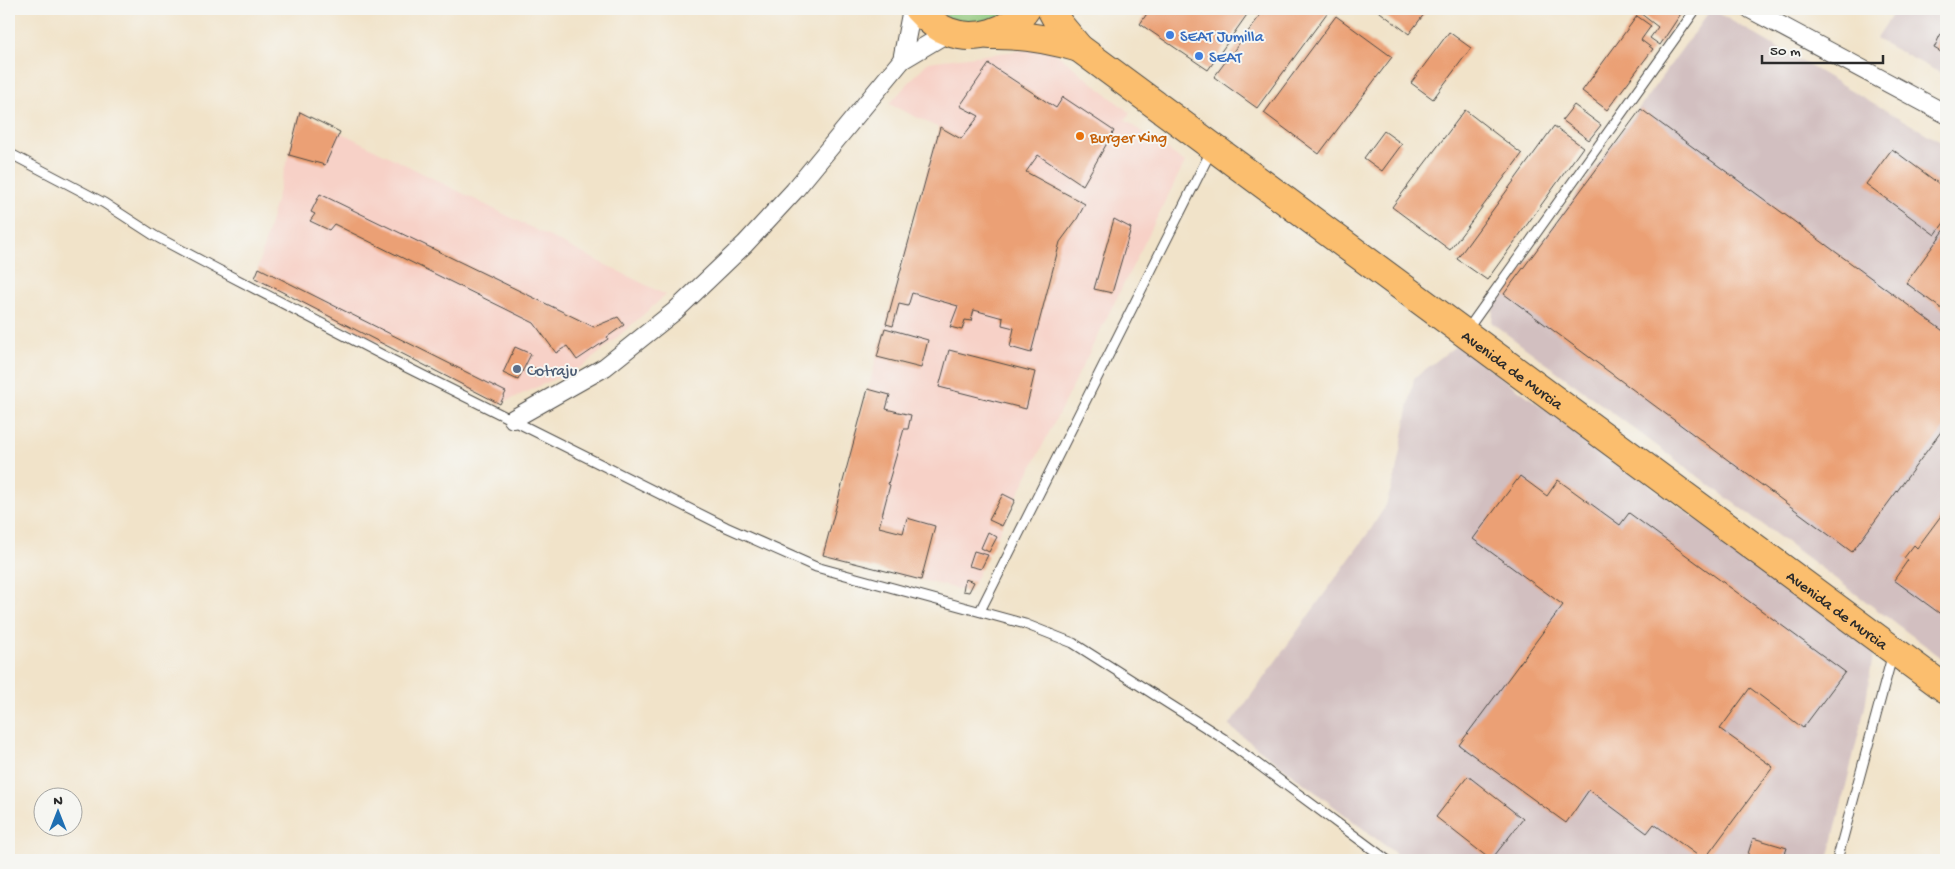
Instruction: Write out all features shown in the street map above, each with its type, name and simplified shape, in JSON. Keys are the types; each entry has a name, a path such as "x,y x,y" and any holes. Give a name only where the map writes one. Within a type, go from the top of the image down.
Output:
{"main road":[{"path":"918,9 931,22 949,32"},
{"path":"986,35 1007,26 1026,9"},
{"name":"Avenida de Murcia","path":"1051,9 1059,24 1079,48 1946,690"},
{"name":"Avenida de Murcia","path":"949,32 972,36 1031,35 1079,48"}],"street":[{"path":"902,60 912,9"},
{"path":"1750,9 1946,114"},
{"path":"513,419 605,367 686,300 745,244 794,191 902,60 949,32"}],"lane":[{"path":"1465,334 1696,9"},
{"path":"980,611 1213,146"},
{"path":"9,153 104,203 155,236 212,267 392,360 513,419 648,489 816,567 1025,624 1073,643 1224,739 1386,860"},
{"path":"1837,860 1893,650"}],"shaded area":[{"path":"1711,9 1946,145 1946,661 1492,323 1493,309"},
{"path":"1896,9 1946,9 1946,76 1876,39"},
{"path":"1040,48 1053,51 1130,113 1125,120 1185,162 969,592 823,555 939,128 889,104 928,62"},
{"path":"300,112 666,295 585,365 500,404 255,279"},
{"path":"1457,345 1874,648 1865,707 1828,860 1404,860 1229,726 1371,529 1386,505 1395,477 1414,378"}],"green space":[{"path":"934,9 1011,9 994,21 958,24"}],"building":[{"path":"1150,9 1251,9 1208,70 1140,24"},
{"path":"1265,9 1321,9 1327,13 1257,108 1214,77"},
{"path":"1376,9 1428,9 1409,34"},
{"path":"1643,9 1684,9 1660,45 1650,38 1658,27 1640,13"},
{"path":"1336,16 1392,57 1319,154 1264,113"},
{"path":"1637,16 1651,26 1641,40 1653,49 1607,110 1582,91"},
{"path":"1946,23 1946,55 1934,48"},
{"path":"1449,32 1471,48 1433,99 1411,83"},
{"path":"989,64 1056,108 1063,97 1114,131 1083,185 1038,155 1026,172 1085,204 1077,219 1060,242 1031,353 1010,347 1014,328 1002,325 1003,318 974,310 971,321 965,320 962,330 950,327 958,306 912,293 908,306 899,304 893,326 886,324 940,127 961,139 979,116 960,106"},
{"path":"1574,105 1601,125 1589,140 1562,120"},
{"path":"1641,109 1946,333 1946,425 1852,552 1504,294"},
{"path":"1465,110 1522,154 1450,250 1392,207"},
{"path":"300,112 340,132 325,165 289,155"},
{"path":"1554,126 1583,147 1487,280 1457,259"},
{"path":"1384,131 1402,144 1382,171 1364,158"},
{"path":"1892,149 1946,189 1946,220 1935,235 1866,184"},
{"path":"320,194 594,327 618,317 624,325 607,337 608,339 577,360 567,346 556,353 534,323 334,224 329,230 310,221 315,214 311,212"},
{"path":"1114,219 1131,228 1112,293 1094,289"},
{"path":"1946,228 1946,312 1906,283"},
{"path":"259,268 506,392 500,404 255,278"},
{"path":"885,328 928,340 921,368 877,357"},
{"path":"515,347 531,354 518,380 503,373"},
{"path":"949,350 1035,372 1026,409 939,387"},
{"path":"528,366 540,370 537,377 525,372"},
{"path":"868,389 890,395 886,409 911,415 908,429 904,429 888,484 890,485 879,527 903,533 907,518 935,526 921,580 823,555"},
{"path":"1520,476 1547,496 1558,480 1620,525 1629,513 1845,672 1803,728 1750,688 1720,729 1773,767 1704,860 1654,824 1647,833 1589,790 1566,823 1459,745 1563,605 1473,539"},
{"path":"1003,494 1015,500 1002,526 989,520"},
{"path":"1946,509 1946,618 1894,580 1908,560 1904,558 1914,545 1917,548"},
{"path":"988,532 997,537 989,552 981,548"},
{"path":"974,551 988,555 981,569 969,566"},
{"path":"965,579 974,582 969,592 963,591"},
{"path":"1468,776 1523,819 1491,860 1436,817"},
{"path":"1753,838 1787,848 1783,860 1746,860"}],"place":[{"name":"SEAT Jumilla","path":"1170,35"},
{"name":"SEAT","path":"1199,56"},
{"name":"Burger King","path":"1080,136"},
{"name":"Cotraju","path":"517,369"}]}
